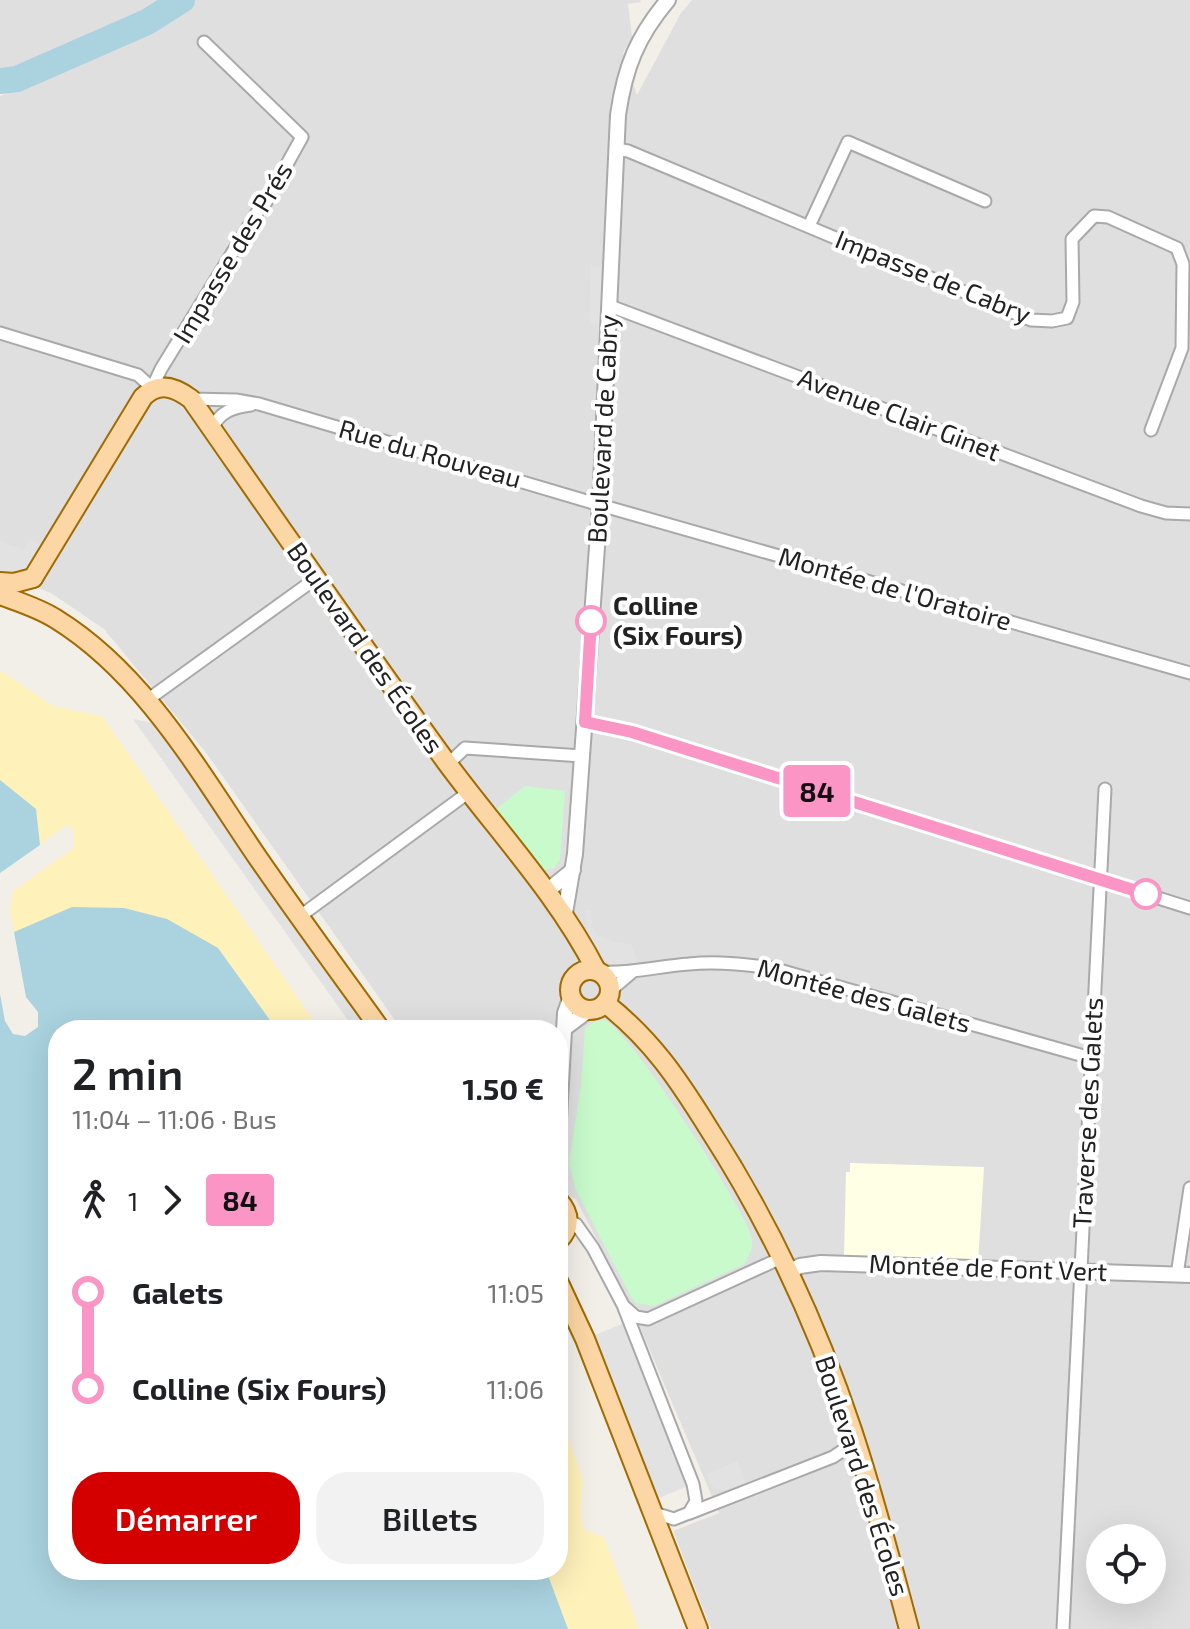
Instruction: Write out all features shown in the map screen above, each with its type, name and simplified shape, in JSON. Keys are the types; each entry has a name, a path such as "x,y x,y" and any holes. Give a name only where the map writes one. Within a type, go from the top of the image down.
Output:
{"main road":[{"name":"Boulevard des Écoles","path":"152,388 174,389 191,399 448,764 568,920 598,971"},
{"path":"0,582 14,583 33,578 138,405 152,388"},
{"path":"33,578 54,617"},
{"path":"0,595 54,617 111,661 146,701 374,1020"},
{"path":"568,920 572,987 578,1006 602,1002 608,980 598,971 584,970 572,987"},
{"name":"Boulevard des Écoles","path":"602,1002 633,1026 670,1067 732,1166 784,1265 821,1346 854,1437 909,1629"},
{"path":"568,1302 698,1629"}],"street":[{"name":"Boulevard de Cabry","path":"568,920 600,505 616,149 624,78 640,39 668,0"},
{"name":"Impasse des Prés","path":"152,388 266,202 302,137 204,42"},
{"path":"809,226 848,142 985,201"},
{"name":"Impasse de Cabry","path":"616,149 628,151 1031,320 1067,318 1073,302 1072,239 1094,216 1108,217 1177,248 1183,264 1182,348 1151,430"},
{"name":"Avenue Clair Ginet","path":"610,306 1141,506 1166,513 1190,514"},
{"path":"0,333 138,375 152,388"},
{"name":"Impasse des Prés","path":"167,362 174,389"},
{"name":"Rue du Rouveau","path":"191,399 259,404 600,505"},
{"path":"212,429 226,411 259,404"},
{"name":"Montée de l'Oratoire","path":"600,505 1190,673"},
{"path":"146,701 315,579"},
{"path":"585,722 632,732 1190,908"},
{"path":"448,764 465,748 582,756"},
{"name":"Traverse des Galets","path":"1063,1629 1105,789"},
{"path":"299,917 469,792"},
{"path":"547,891 573,870"},
{"name":"Montée des Galets","path":"598,971 633,973 690,963 717,962 772,968 1091,1058"},
{"name":"Montée des Galets","path":"602,1002 633,973"},
{"path":"565,1020 566,1003 572,987"},
{"path":"568,1026 602,1002"},
{"path":"1183,1275 1190,1188"},
{"path":"568,1222 576,1224 593,1248 623,1305 693,1484 696,1501 689,1513"},
{"name":"Montée de Font Vert","path":"623,1305 636,1317 648,1319 784,1265 821,1263 1183,1275"},
{"path":"654,1513 674,1519 833,1457 845,1449 854,1437"}],"shaded area":[{"path":"0,0 159,0 141,12 0,75"},
{"path":"194,0 640,0 628,4 632,37 623,53 637,95 681,13 692,0 1190,0 1190,1629 711,1629 673,1531 719,1513 631,1306 576,1199 568,1196 568,1020 395,1020 207,754 104,629 51,593 0,573 0,96 70,70 98,51 158,23"},
{"path":"591,266 603,267 600,325 589,324"},
{"path":"29,539 42,545 28,567 0,572 0,541 24,550"},
{"path":"133,719 153,723 364,1020 348,1020"},
{"path":"585,910 591,910 592,925 597,935 631,944 638,962 614,966 598,955 587,930"},
{"path":"850,1163 984,1167 978,1263 844,1256 846,1172 850,1172"},
{"path":"629,1321 693,1484 649,1502 585,1339"},
{"path":"738,1461 746,1483 725,1490 716,1489 710,1484 707,1474"}],"sand":[{"path":"0,670 53,706 102,716 313,1020 270,1020 218,948 72,907 14,932 10,911 13,891 74,848 73,829 66,825 40,845 36,809 0,780"},
{"path":"568,1437 583,1480 581,1518 584,1529 604,1538 639,1629 568,1629 550,1580 568,1580"}],"green space":[{"path":"525,786 565,791 560,860 554,868 544,870 534,863 496,809"},
{"path":"605,1020 638,1055 684,1120 743,1217 752,1239 751,1250 744,1264 654,1306 636,1303 631,1297 576,1190 569,1164 581,1085 585,1028 596,1021"}],"water":[{"path":"0,780 36,809 40,845 0,873"},
{"path":"72,907 124,908 167,919 218,948 270,1020 48,1020 48,1580 550,1580 568,1629 0,1629 0,994 5,1021 13,1034 25,1036 38,1027 38,1012 26,997 14,932"}],"waterway":[{"path":"0,81 17,79 147,22 182,0"}],"bus line":[{"name":"84","path":"591,621 585,722 632,732 1146,894"}],"place":[{"name":"Colline (Six Fours)","path":"591,621"}]}
